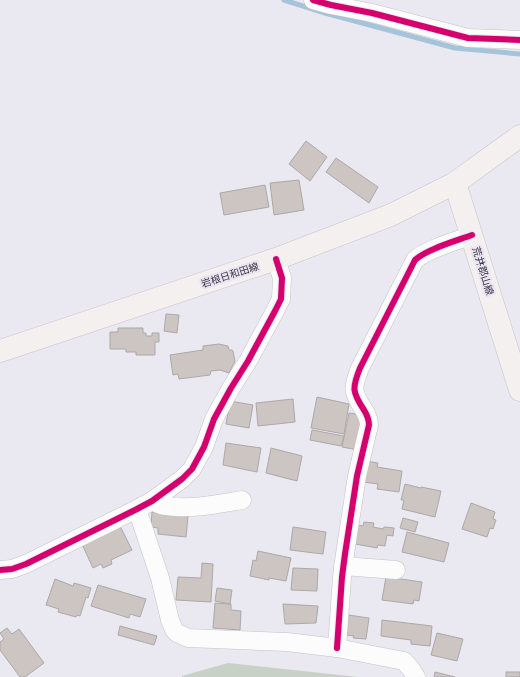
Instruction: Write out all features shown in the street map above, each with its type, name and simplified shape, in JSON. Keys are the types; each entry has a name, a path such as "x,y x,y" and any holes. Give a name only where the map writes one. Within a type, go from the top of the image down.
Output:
{"main road":[{"path":"455,183 520,136"},
{"name":"荒井郡山線","path":"455,183 520,390"},
{"name":"岩根日和田線","path":"0,351 276,259 391,215 455,183"}],"street":[{"path":"313,0 372,13 468,38 520,40"},
{"path":"337,648 343,566 357,476 369,425 368,416 356,397 354,382 415,260 428,251 472,235"},
{"path":"0,570 12,569 26,564 144,505 182,479 192,468 204,447 214,419 248,361 281,299 282,278 276,259"},
{"path":"144,505 185,508 242,500"},
{"path":"144,505 170,620 174,630 177,633 188,638 287,642 337,648 404,661 411,668 416,677"},
{"path":"343,566 396,570"}],"shaded area":[{"path":"228,663 358,677 182,677"}],"building":[{"path":"306,141 327,157 310,181 289,164"},
{"path":"336,158 378,187 369,203 326,172"},
{"path":"299,180 304,210 274,215 270,183"},
{"path":"265,185 269,207 224,215 220,193"},
{"path":"166,314 179,315 177,333 164,331"},
{"path":"118,328 143,328 143,333 146,333 146,336 152,336 152,333 159,333 159,342 155,342 155,355 136,355 136,352 126,352 126,349 110,349 110,332 118,332"},
{"path":"219,344 228,346 229,350 233,351 235,361 229,373 220,370 211,371 210,375 179,379 178,374 173,375 170,355 203,350 203,346"},
{"path":"317,397 349,404 344,434 311,428"},
{"path":"293,399 295,422 258,426 256,403"},
{"path":"230,401 253,405 249,428 226,424"},
{"path":"349,413 362,415 358,450 342,447"},
{"path":"312,430 344,436 341,446 310,440"},
{"path":"226,443 261,448 257,472 223,465"},
{"path":"271,448 302,456 297,481 266,473"},
{"path":"366,461 378,463 377,467 402,471 399,492 377,489 378,484 363,482"},
{"path":"405,484 441,491 435,517 402,509 404,500 401,500"},
{"path":"471,503 495,512 493,519 496,520 493,529 490,528 487,537 462,529"},
{"path":"152,512 188,516 186,537 158,534 158,528 151,527"},
{"path":"403,518 418,522 415,532 400,528"},
{"path":"364,522 374,523 373,527 383,529 384,527 394,528 393,536 387,535 385,546 378,545 377,548 350,543 353,524 363,526"},
{"path":"119,524 132,550 111,560 112,564 103,568 101,564 93,568 81,542"},
{"path":"293,527 326,532 323,554 290,550"},
{"path":"407,532 449,543 444,562 402,552"},
{"path":"258,551 291,558 286,581 269,578 269,580 250,576 253,560 256,561"},
{"path":"202,563 213,564 211,602 176,600 178,577 201,578"},
{"path":"293,568 318,569 317,591 291,590"},
{"path":"386,577 422,582 419,601 414,600 413,604 382,600"},
{"path":"55,579 73,586 74,583 91,588 88,598 86,597 80,616 77,615 76,617 58,612 59,609 46,605"},
{"path":"98,585 146,599 140,617 130,614 129,618 91,606"},
{"path":"217,588 232,590 230,604 215,601"},
{"path":"215,603 231,604 231,610 241,611 240,630 213,628"},
{"path":"283,604 318,606 316,623 285,624"},
{"path":"348,615 369,618 366,639 353,638 354,636 346,635"},
{"path":"382,620 432,626 430,646 411,644 411,640 381,636"},
{"path":"120,626 157,636 154,645 118,635"},
{"path":"7,628 12,634 19,629 44,663 25,677 20,677 0,650 0,642 4,639 0,633"},
{"path":"437,633 463,639 457,661 431,655"},
{"path":"435,672 455,677 434,677"},
{"path":"506,672 520,672 520,677 506,677"}],"waterway":[{"path":"284,0 325,13 455,48 520,54"}],"cycle path":[{"path":"313,0 372,13 468,38 520,40"},
{"path":"337,648 345,554 357,476 369,425 367,415 357,399 354,390 357,375 415,260 427,252 472,235"},
{"path":"0,570 12,569 26,564 137,509 152,501 182,479 192,469 204,447 214,419 248,361 281,299 282,278 276,259"}]}
